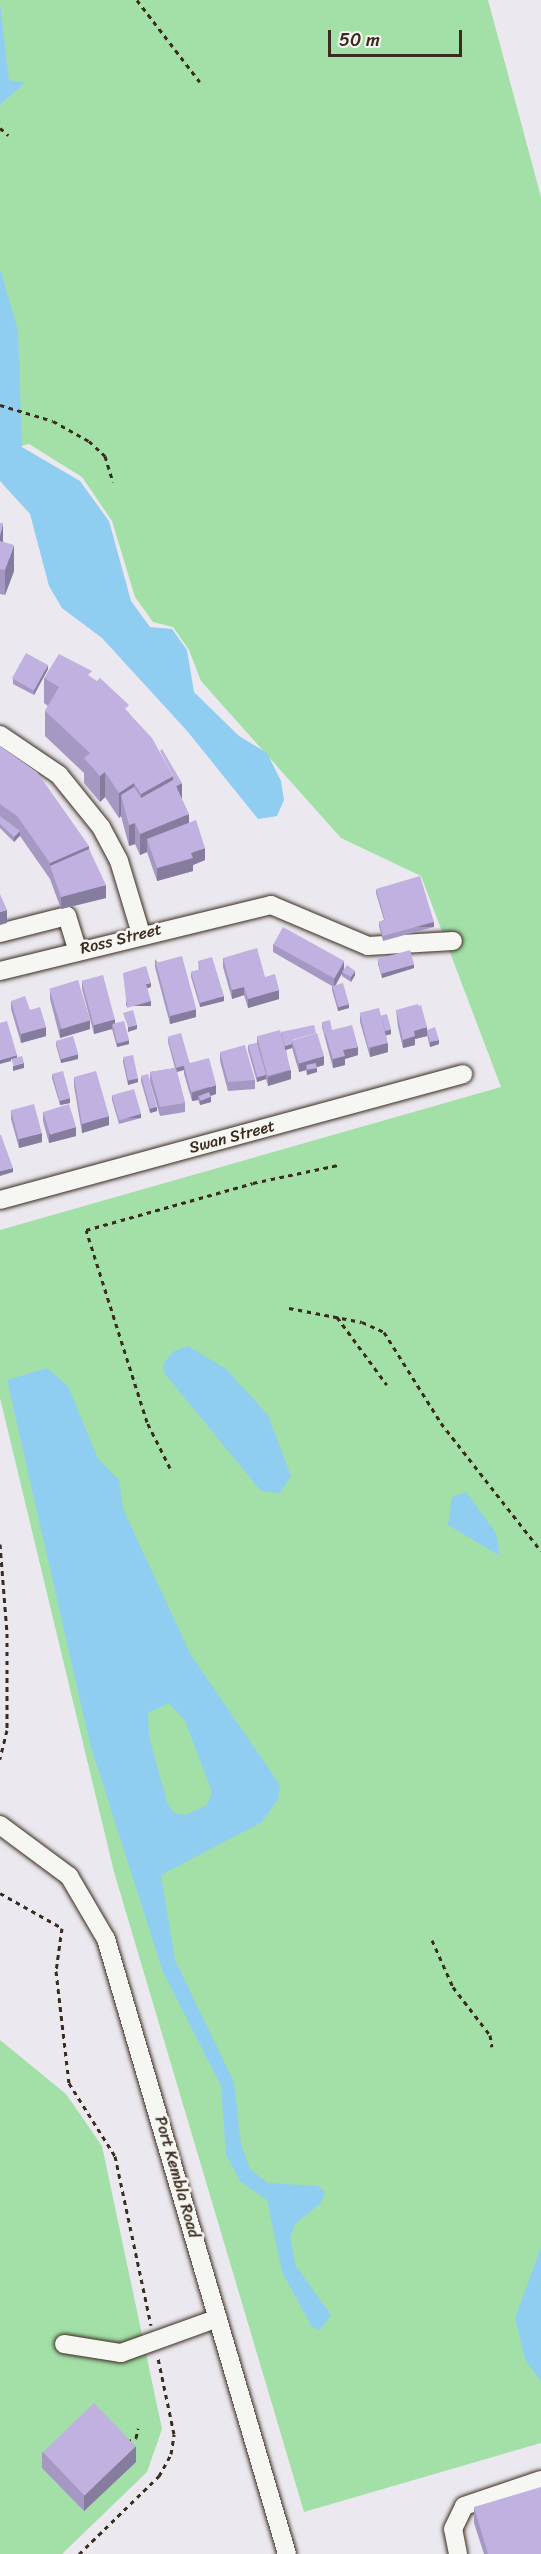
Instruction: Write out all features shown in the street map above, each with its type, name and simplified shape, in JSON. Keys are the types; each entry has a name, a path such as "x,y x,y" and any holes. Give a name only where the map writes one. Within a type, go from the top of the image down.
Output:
{"street":[{"path":"0,735 59,775 101,827 119,861 141,934"},
{"name":"Ross Street","path":"0,970 141,934 243,912 283,907 368,946 453,941"},
{"path":"0,933 67,916 78,951"},
{"name":"Swan Street","path":"0,1200 463,1074"},
{"name":"Port Kembla Road","path":"4,1830 69,1876 97,1916 287,2554"},
{"path":"64,2344 121,2353 154,2339 218,2318"},
{"path":"458,2554 453,2529 464,2506 541,2480"}],"path":[{"path":"137,0 200,82"},
{"path":"0,128 8,135"},
{"path":"0,405 27,412 89,441 105,456 113,482"},
{"path":"170,1468 147,1422 86,1230 253,1183 338,1165"},
{"path":"289,1308 337,1317 384,1332 441,1423 541,1551"},
{"path":"337,1317 387,1385"},
{"path":"0,1544 8,1633 7,1730 0,1759"},
{"path":"0,1893 62,1928 56,1971 69,2083 115,2156 174,2434 171,2454 159,2476 79,2554"},
{"path":"432,1940 453,1987 490,2035 492,2047"},
{"path":"118,2440 134,2440 138,2428"}],"green space":[{"path":"0,0 488,0 541,197 541,2443 304,2512 114,1872 0,1398 0,1230 501,1087 421,876 341,838 201,681 189,650 173,627 153,622 135,597 112,521 82,477 29,444 0,451"},
{"path":"0,2040 66,2094 102,2146 162,2429 147,2472 62,2554 0,2554"}],"water":[{"path":"0,4 9,80 25,83 0,105"},
{"path":"0,269 18,330 22,447 80,481 109,521 131,601 150,627 172,629 187,650 194,692 239,736 267,753 281,781 284,800 277,816 258,819 188,732 102,638 62,608 49,586 30,514 0,481"},
{"path":"188,1346 226,1369 268,1415 291,1476 280,1493 261,1491 165,1374 163,1365 172,1352"},
{"path":"47,1368 68,1386 98,1459 119,1480 123,1509 191,1655 280,1785 278,1799 262,1822 161,1875 175,1960 234,2082 241,2144 250,2169 268,2183 318,2186 325,2192 321,2203 295,2224 290,2238 296,2266 331,2315 320,2330 312,2327 282,2272 267,2200 241,2182 226,2155 221,2086 163,1972 90,1744 7,1380","holes":["169,1703 185,1721 212,1792 207,1805 185,1815 174,1813 167,1802 149,1736 148,1713"]},
{"path":"466,1492 496,1533 500,1556 448,1525 452,1497"},
{"path":"541,2247 541,2382 525,2359 515,2318"}],"building":[{"path":"0,541 14,545 5,570 0,569"},
{"path":"26,653 48,665 34,690 12,678"},
{"path":"59,654 92,671 88,675 97,681 100,678 129,705 125,709 152,738 173,776 141,794 134,783 119,793 105,772 100,776 84,758 90,753 45,711 59,687 44,678"},
{"path":"0,746 37,772 89,846 50,863 17,816 0,804"},
{"path":"162,749 182,783 176,786 189,814 140,834 135,823 129,825 121,795 134,787 141,798 173,780 160,751"},
{"path":"0,816 20,831 14,837 0,824"},
{"path":"196,820 205,848 191,853 193,858 157,868 147,839"},
{"path":"89,849 106,885 61,897 50,866"},
{"path":"420,876 434,922 383,936 379,922 385,920 376,889"},
{"path":"0,894 7,910 0,912"},
{"path":"283,927 344,961 335,978 273,944"},
{"path":"257,948 265,977 275,974 279,990 248,999 244,987 232,990 223,958"},
{"path":"410,950 414,964 381,974 377,959"},
{"path":"182,956 196,1009 170,1016 156,963"},
{"path":"212,957 224,996 200,1003 191,972 200,969 198,961"},
{"path":"347,965 355,971 351,977 342,972"},
{"path":"146,966 151,983 146,984 151,1001 127,1008 123,973"},
{"path":"103,975 115,1019 94,1025 82,981"},
{"path":"78,980 90,1020 62,1029 49,989"},
{"path":"343,983 349,1004 338,1007 332,986"},
{"path":"25,996 30,1010 40,1007 46,1027 21,1034 11,1001"},
{"path":"418,1004 419,1007 398,1018 396,1010"},
{"path":"421,1005 427,1027 414,1031 415,1036 403,1040 398,1018"},
{"path":"379,1008 388,1043 368,1048 360,1013"},
{"path":"133,1010 137,1025 128,1027 123,1013"},
{"path":"387,1014 391,1029 385,1031 381,1016"},
{"path":"330,1020 332,1030 351,1026 325,1032 325,1037 322,1022"},
{"path":"7,1021 17,1055 0,1060 0,1023"},
{"path":"124,1021 129,1040 118,1043 112,1024"},
{"path":"314,1025 316,1033 292,1040 292,1044 285,1046 281,1032"},
{"path":"352,1025 358,1047 343,1050 345,1056 333,1059 325,1032"},
{"path":"435,1027 439,1040 430,1042 427,1030"},
{"path":"280,1030 291,1070 267,1076 257,1036"},
{"path":"181,1033 190,1064 176,1068 168,1037"},
{"path":"317,1033 324,1056 299,1064 292,1041"},
{"path":"73,1036 78,1054 61,1059 56,1041"},
{"path":"257,1043 266,1075 257,1077 248,1045"},
{"path":"245,1045 255,1080 228,1082 220,1052"},
{"path":"133,1055 138,1078 128,1081 123,1057"},
{"path":"22,1056 24,1063 13,1066 11,1059"},
{"path":"209,1058 216,1085 191,1092 184,1065"},
{"path":"316,1063 317,1068 307,1070 306,1065"},
{"path":"176,1068 185,1103 160,1107 150,1072"},
{"path":"63,1071 70,1098 60,1101 52,1074"},
{"path":"96,1071 109,1116 82,1124 74,1077"},
{"path":"148,1074 157,1107 150,1109 141,1076"},
{"path":"134,1089 141,1114 119,1120 112,1095"},
{"path":"209,1092 211,1097 201,1101 199,1096"},
{"path":"34,1104 42,1133 19,1139 11,1110"},
{"path":"69,1104 76,1127 50,1135 43,1112"},
{"path":"0,1135 13,1168 0,1171"},
{"path":"94,2403 136,2446 85,2495 43,2452"},
{"path":"541,2487 541,2554 488,2554 474,2507"}]}
